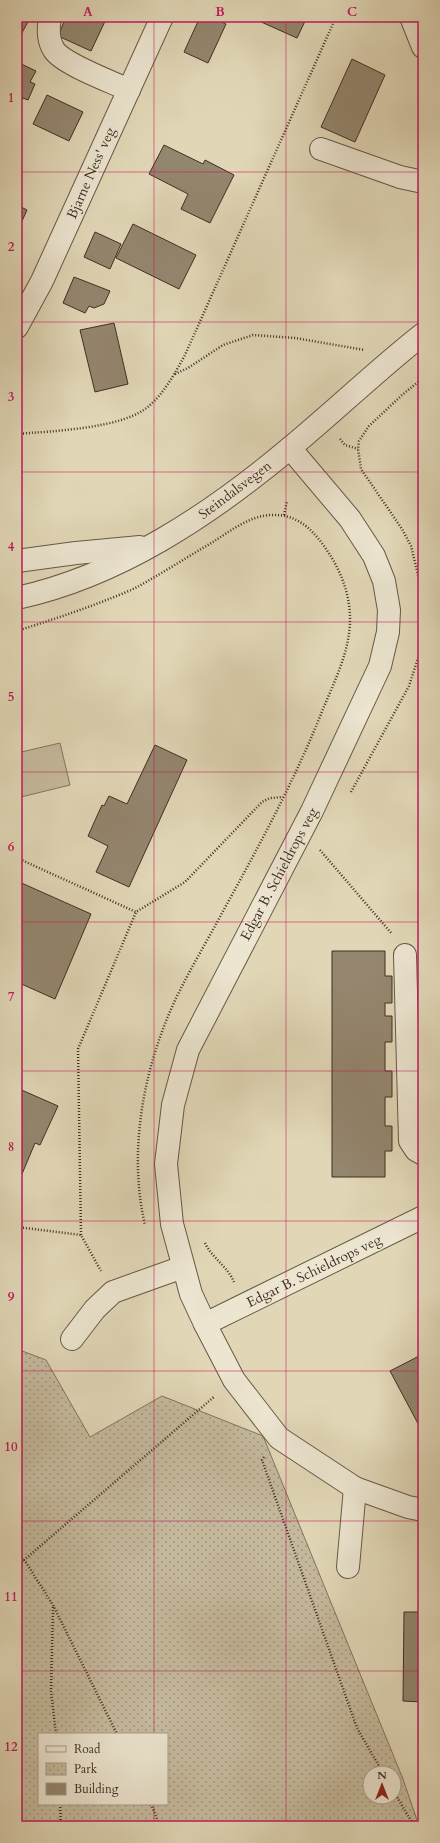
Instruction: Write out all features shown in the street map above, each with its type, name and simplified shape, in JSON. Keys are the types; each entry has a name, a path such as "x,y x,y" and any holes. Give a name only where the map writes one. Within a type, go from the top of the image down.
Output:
{"street":[{"path":"50,17 49,39 54,51 65,60 129,90"},
{"name":"Bjarne Ness' veg","path":"17,327 42,281 162,17"},
{"path":"411,17 423,47"},
{"path":"321,149 400,178 423,182"},
{"name":"Steindalsvegen","path":"17,598 36,594 76,580 119,562 181,529 225,499 290,448 394,356 423,334"},
{"name":"Edgar B. Schieldrops veg","path":"290,448 350,519 374,556 384,581 389,610 388,632 380,666 312,811 188,1050 173,1105 166,1164 172,1224 191,1294 205,1324 234,1380 280,1438 355,1488 408,1507 423,1510"},
{"path":"17,561 76,553 149,546"},
{"path":"405,955 410,1141 416,1150 423,1154"},
{"name":"Edgar B. Schieldrops veg","path":"205,1324 423,1217"},
{"path":"72,1339 95,1309 113,1292 183,1267"},
{"path":"348,1567 355,1488"}],"path":[{"path":"17,434 73,429 131,417 149,406 174,374 185,355 336,17"},
{"path":"174,374 188,368 223,345 253,335 295,338 368,351"},
{"path":"423,378 402,395 369,426 359,440 358,449 361,469 402,529 411,546 418,575 423,612"},
{"path":"345,445 358,449"},
{"path":"284,515 287,501"},
{"path":"17,631 52,620 137,588 254,519 269,514 284,515 296,519 308,526 328,552 342,576 347,592 350,617 349,635 339,672 305,755 260,845 180,990 164,1027 146,1092 140,1126 138,1186 145,1227"},
{"path":"349,795 409,686 420,652 423,618"},
{"path":"113,1292 81,1235 78,1049 136,912 185,882 262,802 270,798 284,797"},
{"path":"323,843 319,850 399,942 405,955"},
{"path":"17,858 136,912"},
{"path":"17,1227 81,1235"},
{"path":"204,1240 214,1257 232,1276"},
{"path":"17,1566 25,1561 234,1380"},
{"path":"280,1438 262,1460 357,1728 378,1765"},
{"path":"17,1554 25,1561 53,1605 117,1733"},
{"path":"53,1605 51,1691 56,1733"},
{"path":"60,1805 61,1826"},
{"path":"151,1805 160,1826"},
{"path":"402,1805 414,1826"}],"green space":[{"path":"60,743 70,785 17,798 17,753"},
{"path":"17,1349 46,1360 90,1437 162,1396 263,1436 397,1765 362,1765 362,1805 402,1805 402,1777 419,1826 17,1826"}],"building":[{"path":"17,17 30,18 17,42"},
{"path":"66,17 107,17 91,51 58,36"},
{"path":"200,17 211,17 226,24 208,63 184,52"},
{"path":"250,17 307,17 297,38"},
{"path":"352,59 385,75 355,142 321,127"},
{"path":"17,62 36,71 30,82 35,84 28,100 23,98 18,107"},
{"path":"47,95 83,112 69,141 33,124"},
{"path":"17,125 22,127 17,137"},
{"path":"164,145 203,164 205,160 234,175 210,223 181,209 188,194 149,174"},
{"path":"17,205 27,210 17,232"},
{"path":"133,224 196,255 179,289 116,258"},
{"path":"95,232 121,244 110,269 84,257"},
{"path":"74,277 110,291 104,304 94,308 89,306 85,313 63,303"},
{"path":"114,323 128,384 95,392 80,330"},
{"path":"155,745 187,760 129,887 96,872 108,846 88,836 102,805 104,806 109,796 127,804"},
{"path":"17,881 91,914 55,999 17,982"},
{"path":"332,951 385,951 385,976 392,976 392,1003 385,1003 385,1016 392,1016 392,1042 385,1042 385,1071 392,1071 392,1097 385,1097 385,1126 392,1126 392,1151 385,1151 385,1177 332,1177"},
{"path":"17,1088 58,1106 40,1145 35,1143 22,1174 17,1172"},
{"path":"423,1354 423,1433 390,1371"},
{"path":"404,1612 423,1612 423,1702 403,1701"}]}
